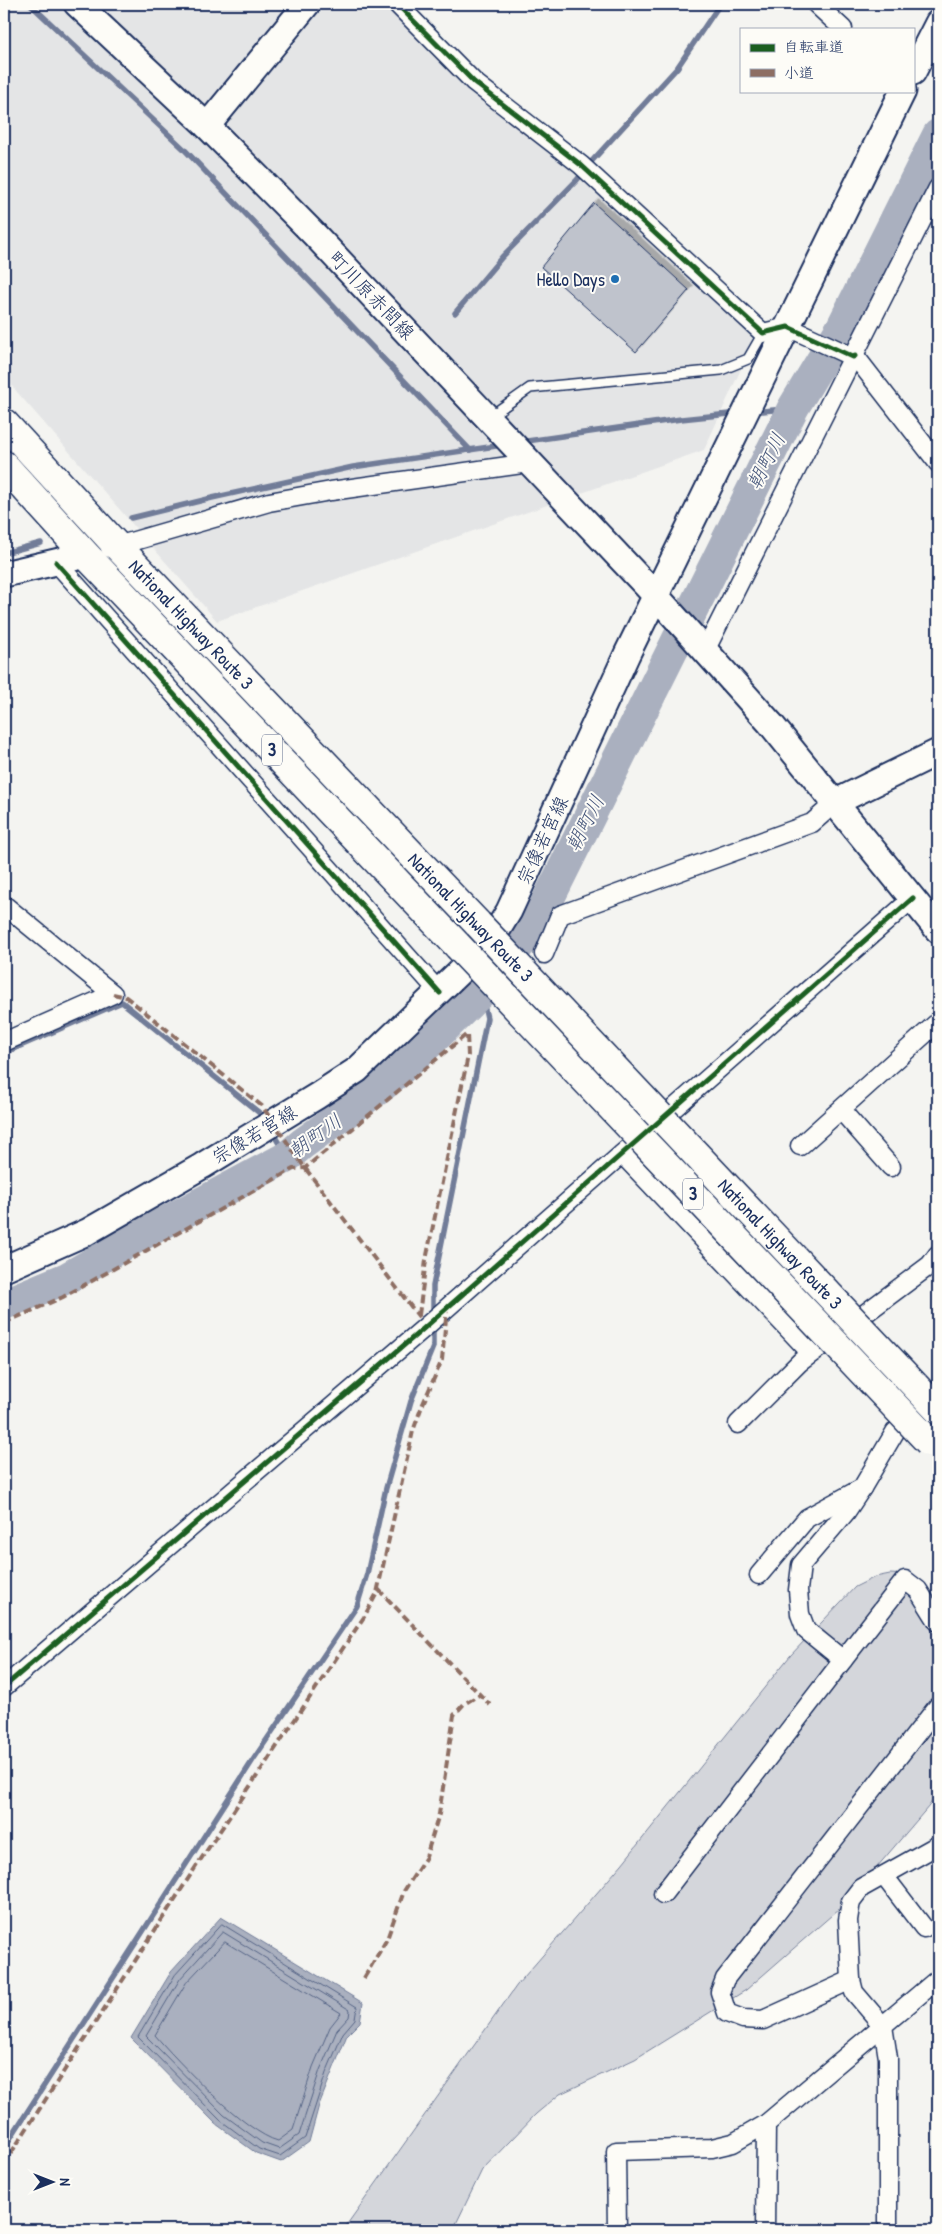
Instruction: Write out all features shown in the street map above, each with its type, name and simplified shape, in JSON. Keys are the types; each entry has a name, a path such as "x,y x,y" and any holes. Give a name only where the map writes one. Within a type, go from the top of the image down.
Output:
{"highway":[{"name":"National Highway Route 3","path":"4,423 117,546 938,1410"},
{"name":"National Highway Route 3","path":"4,464 86,555 934,1447"}],"main road":[{"name":"町川原赤間線","path":"77,4 207,126 489,418 529,463 657,597"},
{"path":"207,126 307,4"},
{"path":"914,70 938,23"},
{"name":"宗像若宮線","path":"4,1270 87,1232 202,1166 318,1096 357,1070 440,993 495,934 509,911 627,654 798,331 903,92"},
{"path":"4,574 86,555"},
{"path":"657,597 770,723 938,930"},
{"path":"836,802 938,752"}],"street":[{"path":"397,4 474,82 581,165 763,333 798,331 854,356 938,463"},
{"path":"816,4 842,28"},
{"path":"705,651 938,188"},
{"path":"86,555 269,502 340,489 529,463"},
{"path":"56,562 440,993"},
{"path":"544,954 560,915 812,823 836,802"},
{"path":"4,1687 423,1329 912,898"},
{"path":"4,905 113,994 4,1042"},
{"path":"800,1146 938,1022"},
{"path":"841,1110 892,1167"},
{"path":"622,1154 811,1353"},
{"path":"738,1424 800,1362 930,1265 938,1254"},
{"path":"843,1660 806,1630 800,1614 798,1590 801,1564 846,1512 895,1432 938,1389"},
{"path":"759,1575 807,1518 862,1488"},
{"path":"663,1894 904,1580 918,1590 938,1622"},
{"path":"850,1980 763,2020 742,2019 727,2013 720,1992 725,1979 938,1706"},
{"path":"888,2230 888,2058 883,2026 854,1992 850,1980 848,1920 851,1901 861,1888 938,1845"},
{"path":"884,1876 924,1928"},
{"path":"616,2230 616,2151 712,2148 733,2143 766,2124 938,1979"},
{"path":"766,2124 766,2230"}],"lane":[{"path":"489,418 530,388 721,370 748,359 763,333"}],"shaded area":[{"path":"4,4 392,4 757,334 704,450 217,621 4,377"},
{"path":"890,1574 909,1575 938,1609 938,1791 929,1806 848,1901 746,1990 635,2059 560,2094 536,2114 482,2170 453,2230 343,2230 517,1985 622,1864 790,1656 855,1587 875,1577"}],"water":[{"path":"221,1917 363,2003 360,2022 347,2035 319,2105 309,2142 281,2162 256,2153 216,2124 131,2038 171,1972"}],"building":[{"name":"Hello Days","path":"594,203 689,290 636,352 541,267"}],"waterway":[{"path":"30,4 184,149 470,450"},
{"path":"455,313 502,257 577,180 591,162 677,68 720,4"},
{"name":"朝町川","path":"4,1304 67,1278 132,1240 287,1157 381,1087 428,1044 481,992 536,924 793,408 842,327 938,135"},
{"path":"753,412 793,408"},
{"path":"520,442 681,419 739,413"},
{"path":"131,518 353,467 503,445"},
{"path":"4,553 41,543"},
{"path":"433,1314 433,1286 487,1018 481,992"},
{"path":"4,1053 122,1002 262,1115 265,1120"},
{"path":"271,1130 287,1157"},
{"path":"4,2148 253,1760 357,1606 367,1574 386,1488 411,1401 433,1347 433,1326"}],"marked path":[{"path":"113,994 126,997 262,1106 305,1168 419,1317"},
{"path":"4,1323 63,1297 293,1169 305,1168 467,1034 468,1056 426,1260 419,1315"},
{"path":"4,2164 197,1865 364,1617 377,1593 413,1431 442,1360 447,1308"},
{"path":"378,1589 490,1705"},
{"path":"364,1978 387,1939 404,1891 426,1857 439,1814 454,1715 464,1704 479,1695"},
{"path":"246,2230 250,2222"}],"cycle path":[{"path":"397,4 474,82 581,165 763,333 788,327 853,357 855,356"},
{"path":"56,562 440,993"},
{"path":"4,1687 423,1329 913,898"}],"place":[{"name":"Hello Days","path":"615,279"}]}
